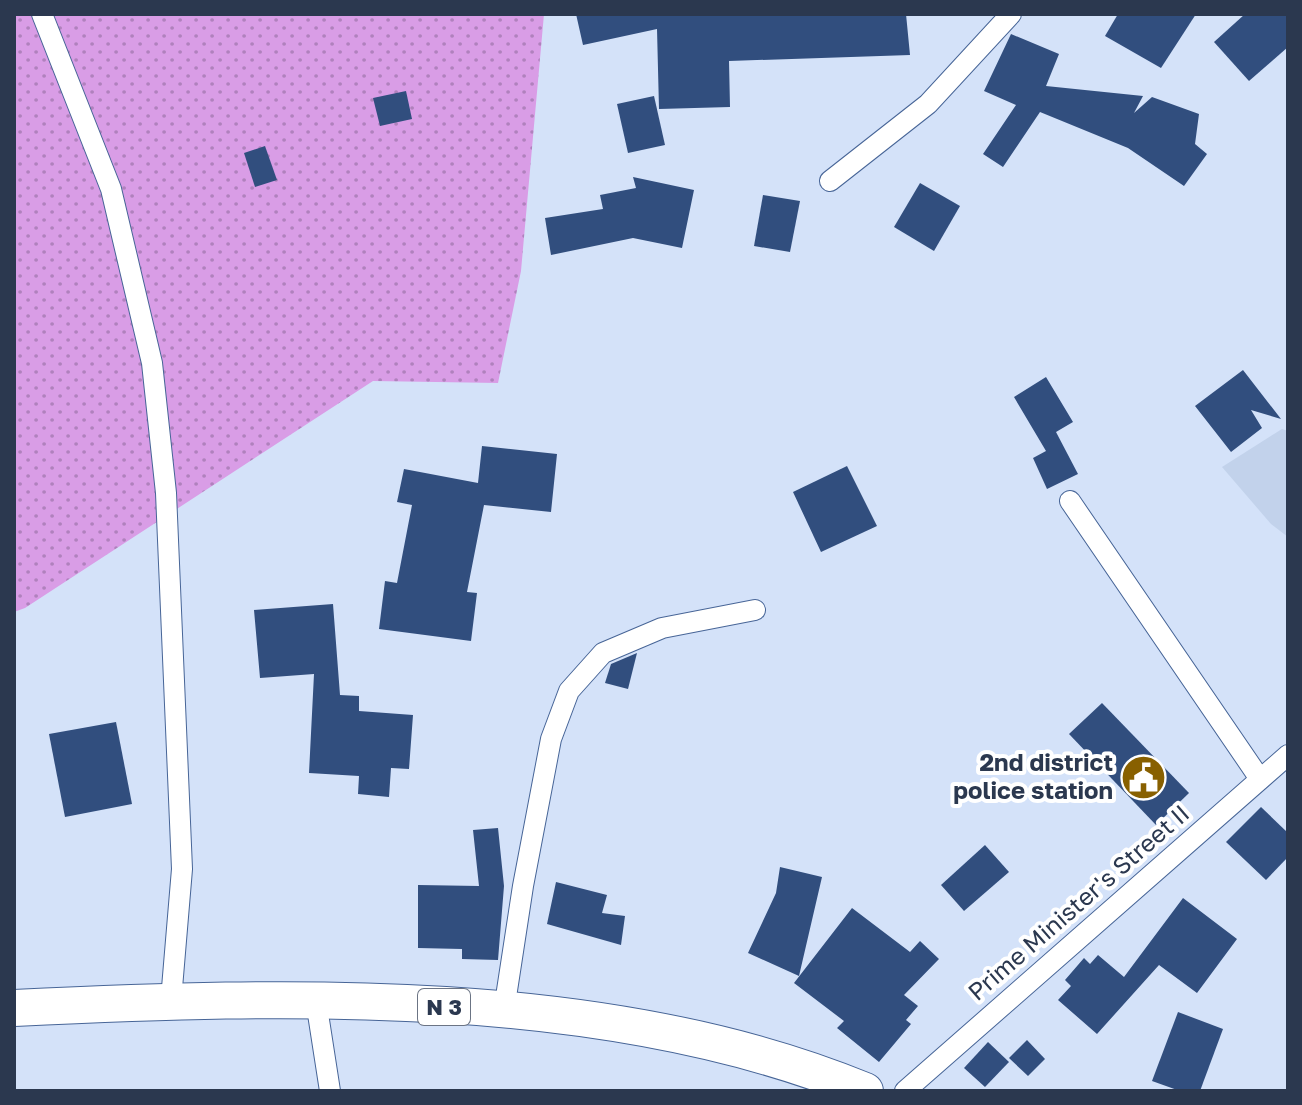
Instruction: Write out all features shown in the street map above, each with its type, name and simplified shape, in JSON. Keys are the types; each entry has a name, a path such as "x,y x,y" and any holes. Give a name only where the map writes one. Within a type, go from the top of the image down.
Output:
{"highway":[{"name":"N 3","path":"14,1008 171,1000 316,1001 504,1010 649,1030 752,1054 851,1088"}],"street":[{"path":"42,14 111,189 152,363 166,493 181,838 171,1000"},
{"path":"830,181 928,104 1011,14"},
{"path":"1070,501 1260,779"},
{"path":"504,1010 523,886 551,739 569,691 603,653 662,628 755,610"},
{"name":"Prime Minister's Street II","path":"905,1091 1288,755"},
{"path":"316,1001 330,1091"}],"shaded area":[{"path":"14,14 544,14 521,271 498,383 373,381 25,608 14,612"},
{"path":"1282,429 1288,431 1288,537 1271,524 1222,467"}],"building":[{"path":"576,14 906,14 910,55 729,61 730,107 659,109 657,29 583,45"},
{"path":"1118,14 1196,14 1161,68 1105,36"},
{"path":"1245,14 1288,14 1288,47 1249,81 1214,42"},
{"path":"1011,34 1059,54 1046,86 1143,96 1134,113 1152,97 1199,114 1195,144 1207,154 1184,186 1128,148 1040,112 1003,167 983,154 1016,105 984,91"},
{"path":"406,91 412,119 380,126 373,98"},
{"path":"654,96 665,145 628,153 617,104"},
{"path":"265,146 277,180 255,187 244,153"},
{"path":"633,177 694,190 682,248 633,238 551,255 545,218 603,209 600,195 636,188"},
{"path":"920,183 960,206 934,251 894,227"},
{"path":"763,195 800,201 790,252 754,246"},
{"path":"1243,370 1281,419 1251,410 1262,428 1231,452 1195,406"},
{"path":"1046,377 1073,422 1056,432 1078,474 1047,489 1033,458 1046,451 1014,397"},
{"path":"482,446 557,454 551,512 484,505 467,592 477,593 471,641 379,629 385,581 397,583 412,505 397,502 404,469 478,483"},
{"path":"847,466 877,526 821,552 793,492"},
{"path":"333,604 340,695 359,696 359,711 413,715 409,769 391,768 389,797 358,794 359,776 309,773 314,674 260,678 254,610"},
{"path":"637,653 628,689 605,683 611,664"},
{"path":"1102,703 1189,793 1156,825 1069,734"},
{"path":"116,722 132,804 65,817 49,734"},
{"path":"1261,807 1288,833 1288,857 1266,880 1226,842"},
{"path":"498,828 504,886 498,960 462,959 462,949 418,948 418,885 479,886 473,830"},
{"path":"985,845 1009,872 964,911 941,885"},
{"path":"780,867 822,877 799,976 748,953 776,893"},
{"path":"556,882 607,895 602,913 625,916 621,945 547,924"},
{"path":"1183,898 1237,939 1197,993 1159,965 1097,1034 1058,1000 1071,986 1065,980 1084,958 1090,964 1098,955 1124,977"},
{"path":"852,908 910,952 920,941 939,959 904,995 918,1006 906,1020 911,1024 879,1062 837,1028 844,1021 794,983"},
{"path":"1178,1012 1223,1029 1200,1091 1180,1091 1152,1081"},
{"path":"1027,1040 1045,1059 1028,1076 1009,1058"},
{"path":"988,1042 1009,1062 985,1087 964,1068"}],"place":[{"name":"2nd district police station","path":"1144,777"}]}
